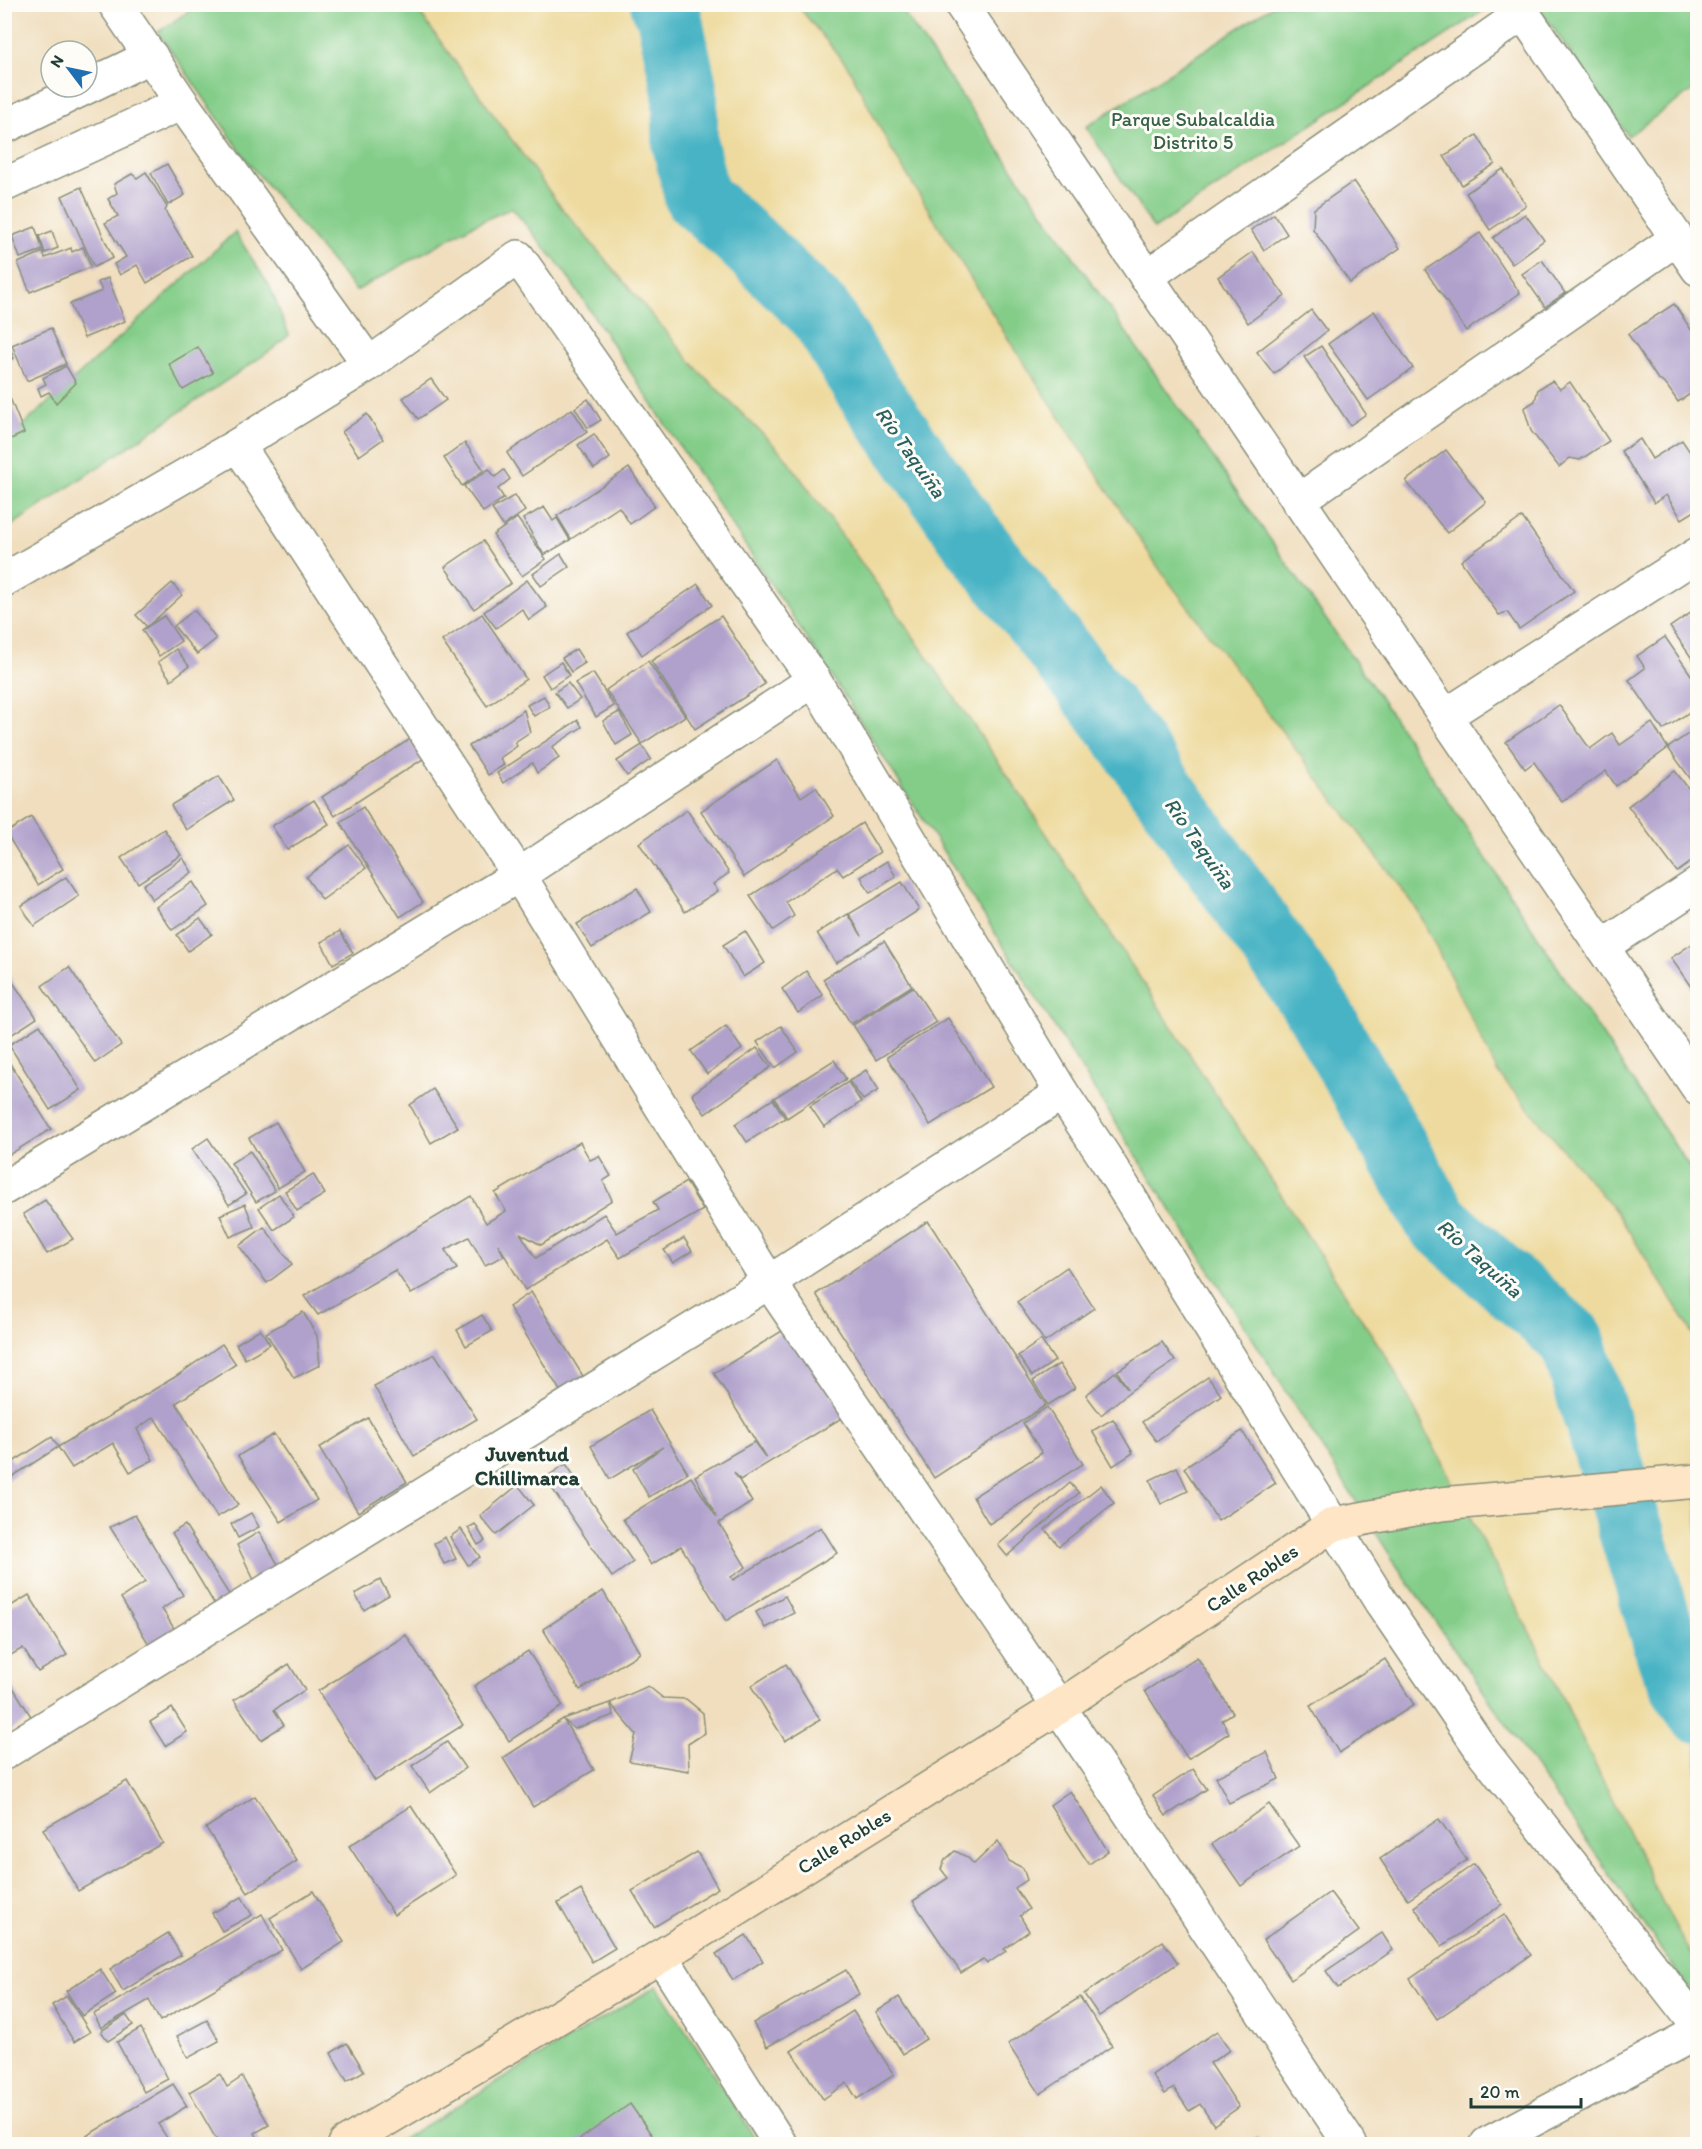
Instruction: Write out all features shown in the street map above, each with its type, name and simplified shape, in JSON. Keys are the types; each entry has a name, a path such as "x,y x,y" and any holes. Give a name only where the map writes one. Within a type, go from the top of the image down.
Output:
{"street":[{"path":"115,4 182,103 369,364"},
{"path":"961,4 1698,1088"},
{"path":"1146,277 1523,14 1698,269"},
{"path":"4,127 151,56"},
{"path":"4,185 182,103"},
{"path":"1298,501 1676,239"},
{"path":"4,580 238,445 369,364 518,257 814,680 1062,1094 1104,1156 1382,1602 1484,1753 1698,2026"},
{"path":"238,445 519,875 769,1282 1059,1707 1350,2145"},
{"path":"1445,716 1698,554"},
{"path":"4,1188 519,875 814,680"},
{"path":"1602,947 1698,884"},
{"path":"4,1753 769,1282 1062,1094"},
{"path":"1334,1524 1441,1504 1698,1481"},
{"name":"Calle Robles","path":"345,2145 661,1956 1059,1707 1334,1524"},
{"path":"661,1956 780,2145"},
{"path":"1487,2145 1698,2031"}],"green space":[{"path":"198,5 414,5 557,202 699,371 784,455 894,608 1027,804 1391,1364 1539,1650 1665,1907 1697,1965 1697,2001 1397,1566 835,681 564,271 512,208 473,225 356,291 251,166 158,32"},
{"path":"797,5 902,5 906,16 1380,697 1697,1179 1697,1351 1695,1337 1618,1214 1497,1073 1418,911 1160,571 1005,334 891,149 848,67"},
{"name":"Parque Subalcaldia Distrito 5","path":"1274,5 1492,5 1154,229 1086,127"},
{"path":"1537,5 1697,5 1697,87 1628,136"},
{"path":"235,232 270,287 289,335 273,349 5,530 5,442"},
{"path":"657,1986 759,2144 394,2144"}],"sand":[{"path":"414,5 797,5 848,67 891,149 1005,334 1160,570 1418,911 1498,1073 1618,1214 1695,1337 1697,1351 1697,1965 1665,1907 1539,1650 1391,1364 1027,804 894,608 784,455 699,371 557,202"}],"building":[{"path":"1477,135 1495,164 1462,185 1444,156"},
{"path":"167,164 185,195 168,205 151,173"},
{"path":"1503,169 1526,205 1490,230 1466,193"},
{"path":"146,172 167,207 165,211 192,256 147,283 137,265 120,275 114,264 126,257 105,223 118,216 108,199 117,193 114,184 132,174 137,178"},
{"path":"1354,181 1400,248 1350,283 1313,229 1314,209"},
{"path":"81,187 113,258 94,267 62,196"},
{"path":"1274,214 1287,234 1264,250 1251,230"},
{"path":"1525,214 1544,240 1512,264 1493,238"},
{"path":"35,227 43,250 20,258 12,236"},
{"path":"52,231 58,248 45,253 39,236"},
{"path":"1480,233 1520,293 1466,331 1425,270"},
{"path":"83,247 91,267 30,292 18,263 43,252 45,258 71,248 72,252"},
{"path":"1253,252 1285,296 1248,323 1218,277"},
{"path":"1542,260 1565,293 1545,307 1522,274"},
{"path":"108,278 125,321 84,338 70,304 102,291 98,282"},
{"path":"1674,304 1698,340 1698,389 1678,402 1667,386 1657,378 1628,334"},
{"path":"1311,310 1327,331 1274,374 1257,352"},
{"path":"1374,311 1413,368 1368,400 1328,344"},
{"path":"51,328 66,364 27,381 12,345"},
{"path":"4,334 14,358 4,362"},
{"path":"1321,346 1366,414 1350,425 1304,357"},
{"path":"198,347 213,373 183,390 169,364"},
{"path":"66,366 76,383 56,403 49,392 41,396 38,388 46,384 43,378"},
{"path":"431,379 446,400 418,419 403,398"},
{"path":"1552,381 1560,389 1570,382 1609,441 1580,460 1570,458 1559,467 1531,431 1524,408 1535,401 1538,389"},
{"path":"10,398 24,433 4,442 4,401"},
{"path":"588,399 601,420 588,428 575,408"},
{"path":"572,409 587,432 522,476 507,453"},
{"path":"367,414 383,439 359,456 342,432"},
{"path":"594,434 610,458 594,469 578,445"},
{"path":"1640,439 1652,459 1682,440 1698,464 1698,509 1682,519 1666,495 1654,503 1621,451"},
{"path":"465,443 484,470 462,486 444,458"},
{"path":"1446,450 1486,502 1447,533 1406,481"},
{"path":"629,468 655,506 630,524 619,507 571,539 557,516"},
{"path":"489,469 495,477 504,470 510,479 498,489 504,498 483,512 464,486"},
{"path":"515,495 525,511 503,526 492,509"},
{"path":"544,507 553,521 557,518 570,540 544,555 523,519"},
{"path":"1522,517 1574,591 1519,629 1507,612 1499,615 1461,561"},
{"path":"517,518 546,559 522,576 493,535"},
{"path":"483,541 511,583 474,609 445,567"},
{"path":"561,554 569,567 541,586 533,574"},
{"path":"527,580 547,607 529,620 522,609 496,628 484,612"},
{"path":"172,583 182,595 147,627 136,615"},
{"path":"698,584 712,605 642,655 627,632"},
{"path":"1698,608 1698,667 1670,627"},
{"path":"194,610 216,639 197,654 174,626"},
{"path":"482,614 526,679 487,706 442,641"},
{"path":"164,616 181,641 159,656 142,630"},
{"path":"721,616 765,684 695,729 651,661"},
{"path":"1665,637 1698,685 1698,706 1663,730 1629,680 1645,668 1637,656"},
{"path":"176,649 189,666 171,680 158,662"},
{"path":"576,649 585,663 571,672 562,658"},
{"path":"648,661 685,716 642,744 606,690"},
{"path":"561,662 569,675 550,688 542,675"},
{"path":"593,673 614,706 596,717 575,683"},
{"path":"568,683 580,699 567,708 555,692"},
{"path":"544,696 550,707 534,716 527,705"},
{"path":"1559,705 1590,749 1612,733 1620,745 1652,723 1668,748 1616,786 1606,771 1562,802 1534,762 1525,769 1506,742"},
{"path":"524,710 530,732 515,742 517,746 500,758 504,765 488,775 469,746"},
{"path":"619,712 632,735 616,745 603,721"},
{"path":"578,720 582,727 552,747 559,758 537,773 532,763 503,783 497,773"},
{"path":"1698,727 1698,789 1668,748"},
{"path":"410,739 423,759 335,816 322,797"},
{"path":"642,745 651,759 627,776 617,761"},
{"path":"777,760 801,797 816,787 834,816 744,877 701,811"},
{"path":"1675,771 1698,801 1698,857 1677,872 1628,806"},
{"path":"219,776 234,800 186,830 171,805"},
{"path":"314,800 329,824 287,850 272,826"},
{"path":"363,807 423,902 400,917 340,822"},
{"path":"687,810 729,873 713,884 718,891 685,912 639,843"},
{"path":"31,817 63,869 38,885 6,833"},
{"path":"862,823 880,852 843,876 837,868 786,902 794,916 773,930 750,896"},
{"path":"164,829 181,855 138,883 121,858"},
{"path":"349,845 366,868 322,900 306,877"},
{"path":"183,858 192,872 152,900 143,885"},
{"path":"887,861 896,877 870,893 861,877"},
{"path":"66,877 79,896 34,926 21,906"},
{"path":"193,882 208,906 172,930 156,907"},
{"path":"902,882 919,910 836,963 817,933 848,914 862,936 849,914"},
{"path":"637,888 651,912 592,948 577,924"},
{"path":"200,918 212,934 188,951 177,935"},
{"path":"340,931 353,953 333,964 321,942"},
{"path":"745,931 765,963 743,977 723,945"},
{"path":"1698,940 1698,997 1671,958"},
{"path":"884,941 912,986 851,1024 823,979"},
{"path":"69,967 121,1045 95,1063 42,986"},
{"path":"4,969 37,1018 8,1037 4,1032"},
{"path":"806,971 823,995 798,1013 782,989"},
{"path":"913,987 936,1022 876,1060 853,1025"},
{"path":"948,1018 991,1087 930,1125 887,1057"},
{"path":"40,1025 81,1090 50,1110 9,1045"},
{"path":"726,1026 742,1049 707,1074 691,1051"},
{"path":"781,1026 798,1052 775,1068 757,1042"},
{"path":"757,1048 771,1067 705,1114 692,1094"},
{"path":"4,1054 51,1129 4,1158"},
{"path":"834,1060 846,1079 787,1118 774,1098"},
{"path":"866,1070 879,1090 863,1100 849,1081"},
{"path":"848,1082 861,1102 824,1127 810,1106"},
{"path":"433,1089 458,1127 431,1143 410,1105"},
{"path":"773,1099 785,1118 747,1142 735,1124"},
{"path":"276,1122 305,1172 278,1188 249,1138"},
{"path":"208,1138 246,1194 229,1205 192,1149"},
{"path":"580,1142 590,1160 599,1156 611,1176 603,1181 612,1200 541,1245 520,1233 536,1258 604,1214 617,1233 658,1210 653,1202 686,1182 703,1210 620,1258 607,1239 525,1290 498,1244 504,1256 485,1265 469,1237 445,1250 457,1269 411,1294 395,1270 318,1315 304,1296 471,1196 486,1223 506,1211 495,1193"},
{"path":"250,1151 275,1191 256,1202 231,1163"},
{"path":"313,1174 325,1194 297,1211 285,1191"},
{"path":"279,1194 294,1217 274,1230 259,1208"},
{"path":"45,1200 73,1239 47,1254 23,1214"},
{"path":"245,1204 254,1227 230,1237 220,1215"},
{"path":"928,1221 1046,1405 934,1478 816,1294"},
{"path":"264,1227 292,1264 267,1283 239,1246"},
{"path":"684,1238 692,1251 673,1263 664,1250"},
{"path":"1067,1267 1094,1308 1045,1342 1017,1302"},
{"path":"531,1292 586,1381 562,1394 509,1307"},
{"path":"303,1312 317,1336 320,1365 294,1378 266,1333"},
{"path":"482,1315 492,1331 466,1346 457,1330"},
{"path":"790,1326 845,1416 740,1480 734,1472 752,1502 719,1523 746,1567 731,1577 733,1580 821,1527 837,1553 726,1621 681,1546 651,1565 623,1519 691,1477 717,1518 695,1476 754,1442 766,1458 714,1373"},
{"path":"260,1329 270,1344 245,1359 236,1344"},
{"path":"1041,1340 1055,1361 1032,1376 1018,1356"},
{"path":"1162,1342 1175,1361 1130,1391 1101,1415 1086,1395 1115,1372 1128,1389 1117,1371"},
{"path":"222,1344 236,1364 176,1403 238,1505 217,1517 154,1417 137,1429 153,1460 130,1472 113,1443 72,1468 58,1447 175,1377"},
{"path":"435,1354 477,1419 414,1456 374,1386"},
{"path":"1059,1364 1075,1388 1048,1405 1033,1381"},
{"path":"1208,1377 1221,1395 1156,1441 1142,1422"},
{"path":"1047,1407 1083,1464 989,1524 973,1497 1042,1453 1023,1423"},
{"path":"650,1410 688,1473 649,1497 633,1469 663,1447 610,1479 591,1446"},
{"path":"368,1418 407,1482 358,1512 319,1448"},
{"path":"1113,1419 1133,1453 1113,1466 1092,1431"},
{"path":"1242,1431 1276,1483 1218,1521 1184,1468"},
{"path":"274,1434 317,1500 281,1522 238,1456"},
{"path":"52,1437 58,1447 4,1482 4,1449 13,1462"},
{"path":"566,1464 633,1562 612,1577 545,1478"},
{"path":"1177,1467 1188,1491 1161,1504 1150,1480"},
{"path":"1070,1483 1079,1493 1007,1556 998,1545"},
{"path":"518,1485 534,1505 496,1535 480,1516"},
{"path":"1101,1485 1114,1503 1059,1546 1045,1529"},
{"path":"251,1513 259,1527 238,1538 231,1524"},
{"path":"135,1515 183,1595 162,1609 175,1630 150,1646 121,1598 145,1582 110,1527"},
{"path":"475,1524 485,1541 478,1545 468,1528"},
{"path":"185,1525 230,1596 215,1605 172,1533"},
{"path":"461,1529 480,1557 468,1565 450,1537"},
{"path":"259,1532 279,1566 254,1580 237,1545"},
{"path":"445,1537 456,1559 444,1564 434,1543"},
{"path":"380,1580 389,1595 364,1610 355,1594"},
{"path":"603,1591 640,1653 580,1690 543,1629"},
{"path":"29,1595 67,1655 38,1672 23,1648 4,1659 4,1610"},
{"path":"785,1596 794,1613 765,1628 756,1612"},
{"path":"406,1635 463,1725 375,1781 318,1691"},
{"path":"528,1651 563,1706 509,1741 474,1686"},
{"path":"1197,1657 1233,1713 1222,1720 1229,1733 1188,1759 1145,1691"},
{"path":"1385,1659 1414,1705 1339,1753 1310,1706"},
{"path":"289,1664 305,1690 274,1710 284,1725 261,1740 234,1700"},
{"path":"786,1664 820,1720 785,1741 751,1686"},
{"path":"4,1673 32,1718 4,1734"},
{"path":"648,1686 663,1698 686,1699 703,1713 705,1733 688,1744 689,1771 629,1761 636,1734 610,1703"},
{"path":"610,1703 614,1715 574,1729 563,1719"},
{"path":"172,1708 187,1732 165,1746 150,1722"},
{"path":"563,1719 594,1770 533,1807 503,1758"},
{"path":"447,1742 465,1768 430,1793 412,1766"},
{"path":"1267,1752 1279,1779 1229,1803 1216,1777"},
{"path":"1193,1769 1207,1789 1166,1816 1153,1796"},
{"path":"127,1781 163,1843 78,1891 43,1829"},
{"path":"1070,1791 1108,1851 1089,1864 1050,1805"},
{"path":"255,1796 297,1861 248,1893 206,1828"},
{"path":"1269,1804 1299,1846 1241,1886 1212,1844"},
{"path":"411,1806 456,1875 394,1915 349,1846"},
{"path":"1439,1819 1467,1860 1408,1900 1380,1859"},
{"path":"998,1841 1009,1861 1023,1868 1027,1880 1015,1888 1029,1909 1020,1916 1029,1931 987,1964 983,1959 961,1973 913,1901 948,1878 941,1869 945,1860 955,1851 967,1857 974,1864"},
{"path":"697,1852 718,1888 654,1927 632,1891"},
{"path":"1474,1864 1502,1904 1442,1946 1414,1907"},
{"path":"581,1890 615,1948 592,1962 558,1903"},
{"path":"313,1891 344,1942 301,1969 270,1918"},
{"path":"1330,1892 1359,1931 1291,1980 1263,1940"},
{"path":"242,1897 252,1915 222,1931 212,1913"},
{"path":"262,1914 282,1950 160,2021 149,2000 101,2028 94,2014"},
{"path":"1504,1914 1531,1955 1437,2019 1410,1979"},
{"path":"168,1933 181,1955 123,1991 110,1969"},
{"path":"1382,1933 1393,1950 1338,1988 1326,1971"},
{"path":"746,1935 763,1961 733,1980 716,1954"},
{"path":"1163,1941 1178,1963 1099,2016 1084,1994"},
{"path":"100,1969 116,1994 82,2016 66,1991"},
{"path":"846,1970 859,1994 767,2047 753,2023"},
{"path":"67,1996 90,2032 74,2042 52,2005"},
{"path":"899,1997 926,2039 903,2054 876,2012"},
{"path":"1080,1997 1112,2046 1040,2094 1008,2044"},
{"path":"853,2011 894,2075 857,2099 847,2083 823,2099 791,2051"},
{"path":"126,2015 133,2025 108,2041 101,2031"},
{"path":"207,2020 219,2041 188,2058 177,2036"},
{"path":"141,2028 168,2079 144,2092 117,2042"},
{"path":"1217,2031 1230,2050 1210,2063 1239,2107 1214,2125 1200,2104 1189,2111 1174,2088 1165,2094 1152,2075"},
{"path":"347,2043 364,2071 347,2081 331,2053"},
{"path":"220,2074 227,2087 242,2077 269,2125 255,2133 261,2144 219,2144 189,2092"},
{"path":"173,2084 187,2106 158,2124 171,2144 133,2144 131,2141 125,2144 73,2144"},
{"path":"630,2104 658,2144 573,2144"},
{"path":"1258,2137 1262,2144 1247,2144"}],"waterway":[{"name":"Río Taquiña","path":"663,4 669,16 685,92 685,144 697,197 821,314 864,385 972,538 1118,726 1318,1010 1437,1221 1572,1340 1672,1663 1698,1710"}],"district":[{"name":"Juventud Chillimarca","path":"527,1465"}]}
